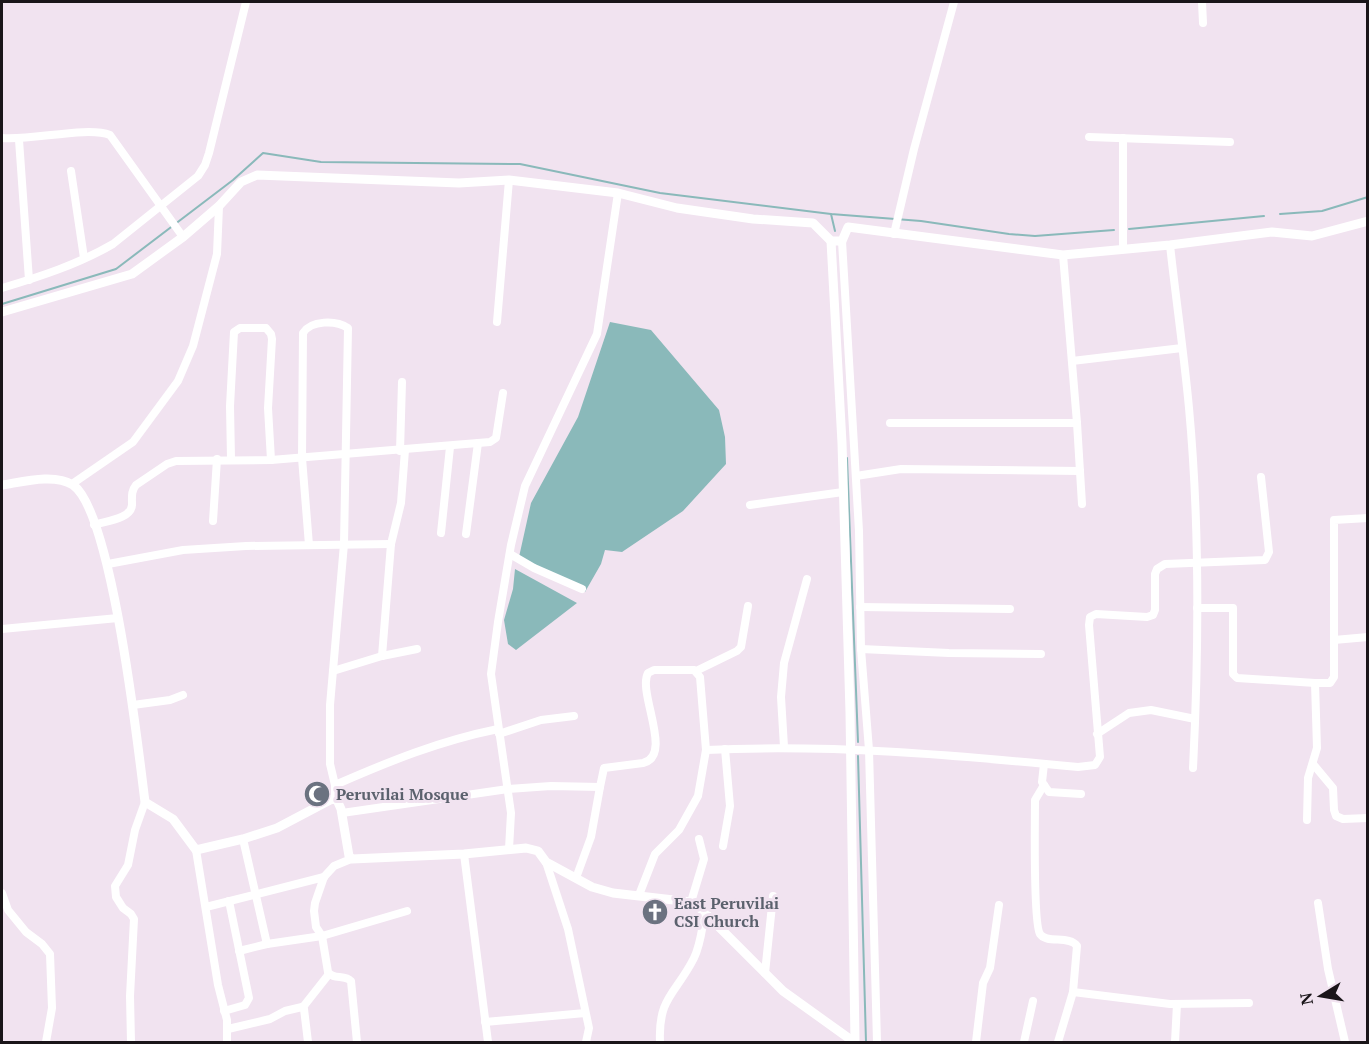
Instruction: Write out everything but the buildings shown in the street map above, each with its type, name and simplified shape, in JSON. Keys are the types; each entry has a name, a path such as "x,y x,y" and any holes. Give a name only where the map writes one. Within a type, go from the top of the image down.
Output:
{"street":[{"path":"2,288 84,258 113,244 198,176 205,165 246,2"},
{"path":"894,234 914,149 954,2"},
{"path":"1202,2 1203,23"},
{"path":"2,138 19,140 70,133 106,134 114,139 180,233"},
{"path":"1089,137 1230,142"},
{"path":"1123,138 1123,249"},
{"path":"19,140 28,280"},
{"path":"71,171 84,258"},
{"path":"2,312 132,274 180,233 219,206 241,182 256,175 459,183 509,180 618,193 677,208 753,219 813,223 831,241 843,492 850,749 854,1042"},
{"path":"497,322 509,180"},
{"path":"509,849 511,813 491,674 498,622 525,486 597,334 618,193"},
{"path":"72,484 133,442 178,381 194,346 217,254 219,206"},
{"path":"877,1042 869,750 861,649 856,476 842,241 848,228 1064,255 1272,232 1312,237 1368,221"},
{"path":"831,241 842,241"},
{"path":"1170,245 1189,409 1197,562 1198,675 1192,768"},
{"path":"1064,255 1082,504"},
{"path":"309,545 302,458 303,333 312,324 342,324 348,328 347,453 344,544 330,705 330,764 335,785 335,799 342,813 351,859"},
{"path":"231,459 230,406 234,332 240,328 266,328 271,333 272,339 268,408 271,460"},
{"path":"1072,361 1182,348"},
{"path":"381,656 391,544 401,503 402,382"},
{"path":"94,525 127,514 132,509 133,490 136,485 167,464 176,461 271,460 490,442 496,438 503,393"},
{"path":"890,423 1077,423"},
{"path":"466,534 477,443"},
{"path":"441,533 450,447"},
{"path":"213,521 217,459"},
{"path":"856,476 901,469 1080,471"},
{"path":"706,750 784,747 850,749 1078,767 1095,765 1100,757 1090,617 1096,614 1147,617 1153,615 1157,569 1160,566 1170,563 1261,561 1268,556 1261,477"},
{"path":"2,484 59,479 72,484 80,491 87,503 108,564 133,705 145,802 135,830 128,865 116,886 116,897 134,919 131,946 131,1042"},
{"path":"750,506 843,492"},
{"path":"1197,608 1233,608 1234,677 1240,680 1315,684 1330,682 1334,677 1334,520 1368,518"},
{"path":"108,564 183,550 391,544"},
{"path":"510,554 534,568 582,589"},
{"path":"784,747 781,697 784,663 807,579"},
{"path":"576,879 591,837 604,768 643,763 651,758 655,736 645,683 648,674 654,670 696,671 741,647 748,606"},
{"path":"861,607 1010,609"},
{"path":"2,629 118,618"},
{"path":"1334,640 1368,636"},
{"path":"333,671 381,656 417,649"},
{"path":"861,649 1041,654"},
{"path":"639,895 655,854 679,830 698,796 706,750 700,677 696,671"},
{"path":"1307,820 1308,778 1317,748 1315,684"},
{"path":"133,705 170,700 183,695"},
{"path":"1097,734 1129,713 1151,710 1195,719"},
{"path":"335,785 416,751 457,737 499,732 541,720 574,716"},
{"path":"723,846 730,806 725,749"},
{"path":"1044,764 1042,782 1049,792 1081,794"},
{"path":"1313,764 1334,788 1336,816 1343,819 1368,818"},
{"path":"1044,785 1035,800 1036,908 1039,932 1044,938 1076,943 1078,952 1073,992 1058,1042"},
{"path":"342,813 508,789 551,786 600,787"},
{"path":"196,850 277,828 328,799 335,799"},
{"path":"145,802 173,819 196,850 218,985 228,1029 227,1042"},
{"path":"243,839 267,944"},
{"path":"692,902 704,859 699,839"},
{"path":"228,1029 270,1019 303,1007 329,974 322,936 317,928 314,911 324,877 334,866 351,859 464,855 509,849 533,849 538,851 546,862 568,929 589,1034 586,1042"},
{"path":"464,855 488,1042"},
{"path":"546,862 592,887 613,893 692,902 783,991 854,1042"},
{"path":"206,907 324,877"},
{"path":"2,894 8,910 26,932 42,944 50,954 52,1008 46,1042"},
{"path":"765,973 773,896"},
{"path":"224,1011 245,1005 249,998 229,901"},
{"path":"1318,903 1328,969 1345,1042"},
{"path":"976,1042 982,991 990,969 999,905"},
{"path":"239,951 267,944 322,936 407,911"},
{"path":"660,1042 663,1009 696,954 705,913"},
{"path":"329,974 350,979 357,1042"},
{"path":"1073,992 1177,1004 1250,1004"},
{"path":"1024,1042 1033,1001"},
{"path":"1174,1042 1177,1004"},
{"path":"303,1007 308,1042"},
{"path":"485,1022 585,1013"}],"shaded area":[{"path":"610,322 651,330 719,410 725,437 726,464 683,511 622,552 605,550 601,564 585,592 519,557 531,503 578,417"},
{"path":"515,569 577,603 516,650 508,644 504,620 513,589"}],"waterway":[{"path":"2,304 116,269 233,180 263,153 321,162 520,164 660,193 831,214 921,221 1009,234 1035,236 1114,230"},
{"path":"1280,214 1322,211 1368,197"},
{"path":"831,214 835,231"},
{"path":"1129,229 1264,216"},
{"path":"847,458 858,742"},
{"path":"858,756 866,1042"}],"place":[{"name":"Peruvilai Mosque","path":"317,794"},
{"name":"East Peruvilai CSI Church","path":"655,912"}]}
